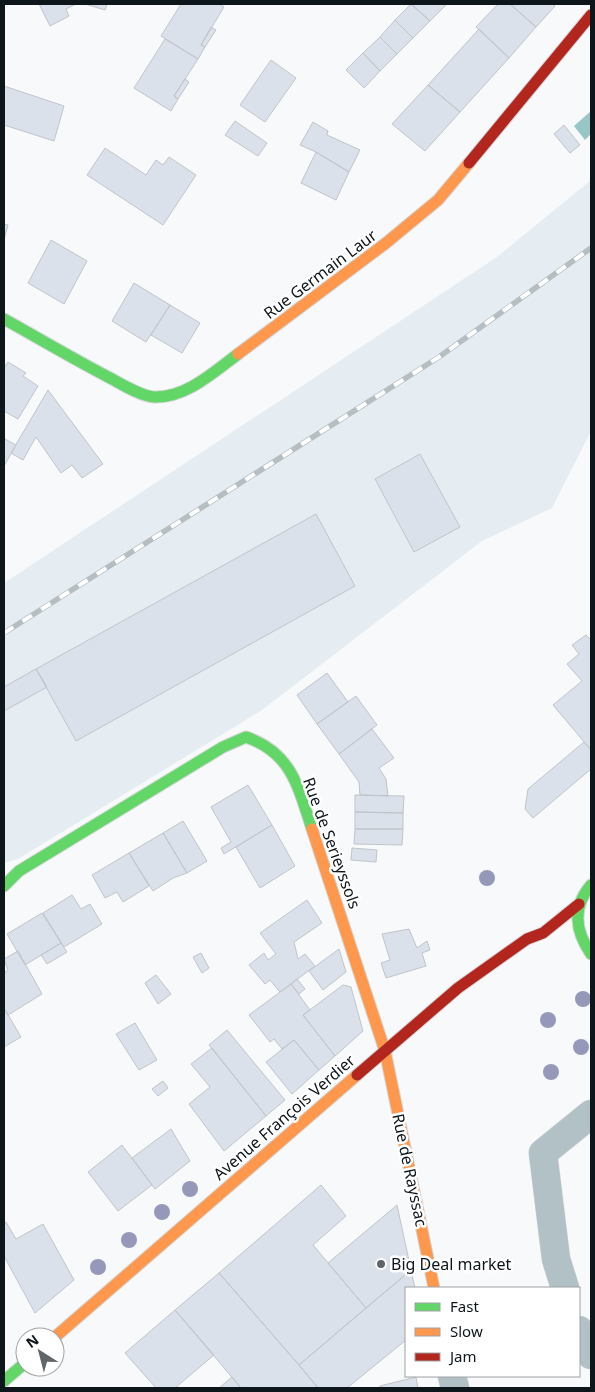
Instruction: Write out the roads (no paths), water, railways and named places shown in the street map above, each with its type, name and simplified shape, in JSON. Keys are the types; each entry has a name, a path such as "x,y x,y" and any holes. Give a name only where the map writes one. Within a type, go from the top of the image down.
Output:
{"street":[{"name":"Rue Germain Laur","path":"4,319 74,359 126,386 153,397 176,393 201,382 386,243 438,200 591,15"},
{"name":"Rue de Serieyssols","path":"4,886 19,871 223,746 246,737 268,744 280,756 298,788 385,1051"},
{"path":"588,950 578,932 577,918 579,904 591,884"},
{"name":"Avenue François Verdier","path":"65,1328 458,988 527,939 544,933 579,904"},
{"path":"544,933 564,939 588,950"},
{"name":"Rue de Rayssac","path":"385,1051 434,1287"},
{"path":"565,1287 556,1259 543,1154 591,1114"},
{"path":"580,1333 591,1355"},
{"path":"4,1381 15,1372"}],"water":[{"path":"591,111 591,134 585,140 574,126"}],"railway":[{"path":"4,633 439,357 591,248"}],"place":[{"name":"Big Deal market","path":"381,1264"}]}
